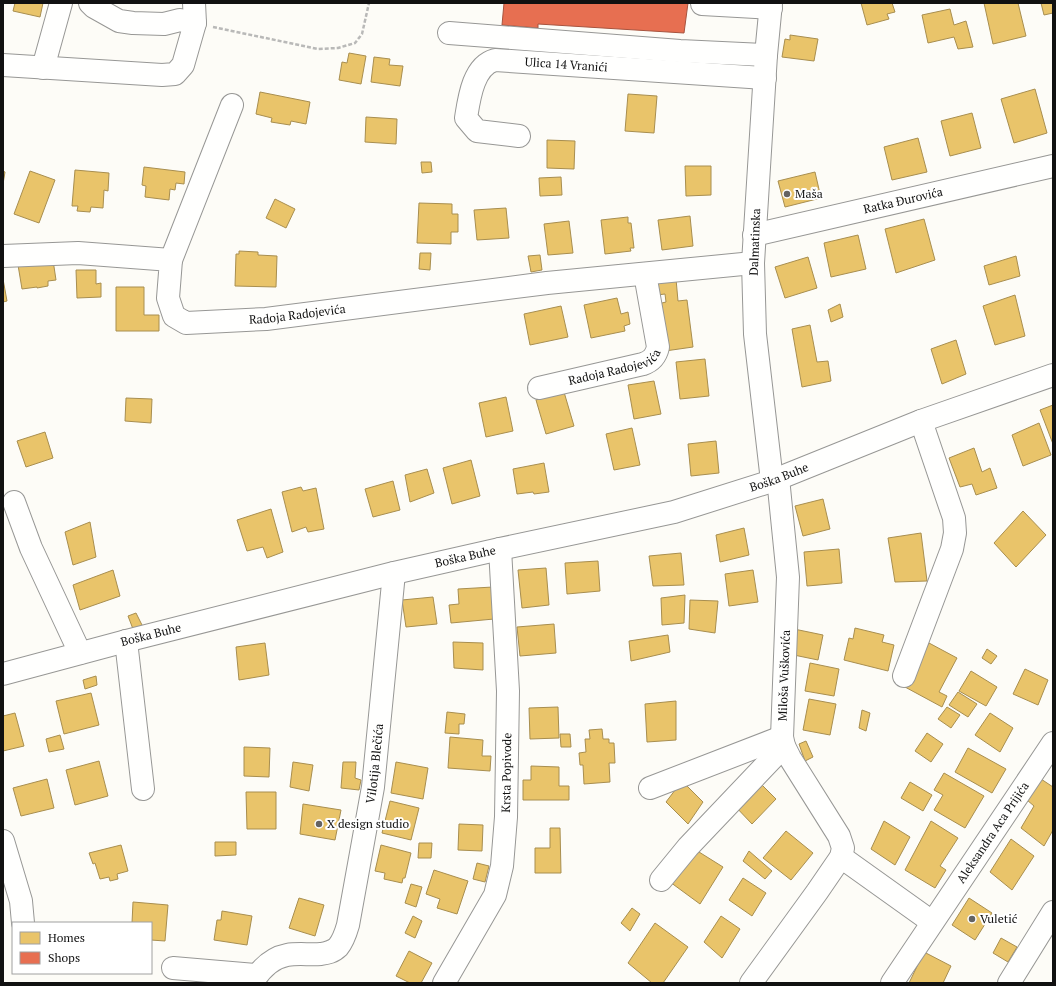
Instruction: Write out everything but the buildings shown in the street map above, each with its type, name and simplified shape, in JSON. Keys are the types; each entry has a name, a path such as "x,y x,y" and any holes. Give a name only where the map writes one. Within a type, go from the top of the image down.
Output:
{"street":[{"path":"43,68 61,3"},
{"path":"90,3 94,7 119,21 133,23 164,24 180,20 194,13"},
{"path":"702,4 771,6"},
{"name":"Dalmatinska","path":"771,6 766,55 753,263 754,334 775,479"},
{"path":"3,65 175,74 183,65 194,13"},
{"path":"449,33 680,51 766,55"},
{"name":"Ulica 14 Vranići","path":"518,136 477,131 466,118 470,95 480,71 490,61 496,60 765,78"},
{"name":"Radoja Radojevića","path":"232,105 171,260 168,298 174,316 186,323 266,319 539,284 753,263"},
{"name":"Ratka Đurovića","path":"754,235 1053,166"},
{"path":"3,256 78,253 171,260"},
{"name":"Radoja Radojevića","path":"538,388 643,364 653,359 657,353 658,347 645,274"},
{"name":"Boška Buhe","path":"3,674 394,573 674,512 775,479 921,421 1053,375"},
{"path":"904,676 952,549 955,534 954,518 921,421"},
{"name":"Miloša Vuškovića","path":"775,479 788,576 783,742"},
{"path":"14,502 31,548 80,653"},
{"name":"Krsta Popivode","path":"444,983 494,895 502,866 506,817 508,691 500,549"},
{"name":"Vilotija Blečića","path":"255,979 273,960 287,955 329,953 338,947 348,925 373,787 394,573"},
{"path":"126,641 143,789"},
{"path":"650,788 783,742"},
{"path":"751,983 841,857 843,848 839,836 790,758 783,742"},
{"path":"661,880 688,847 783,742"},
{"name":"Aleksandra Aca Prijića","path":"892,983 1053,743"},
{"path":"3,841 21,901 23,922"},
{"path":"841,857 932,922"},
{"path":"1009,983 1053,912"},
{"path":"173,968 255,979"}],"path":[{"path":"194,13 318,49 338,48 355,43 362,34 369,3"}],"place":[{"name":"Maša","path":"787,194"},
{"name":"X design studio","path":"319,824"},
{"name":"Vuletić","path":"972,919"}]}
